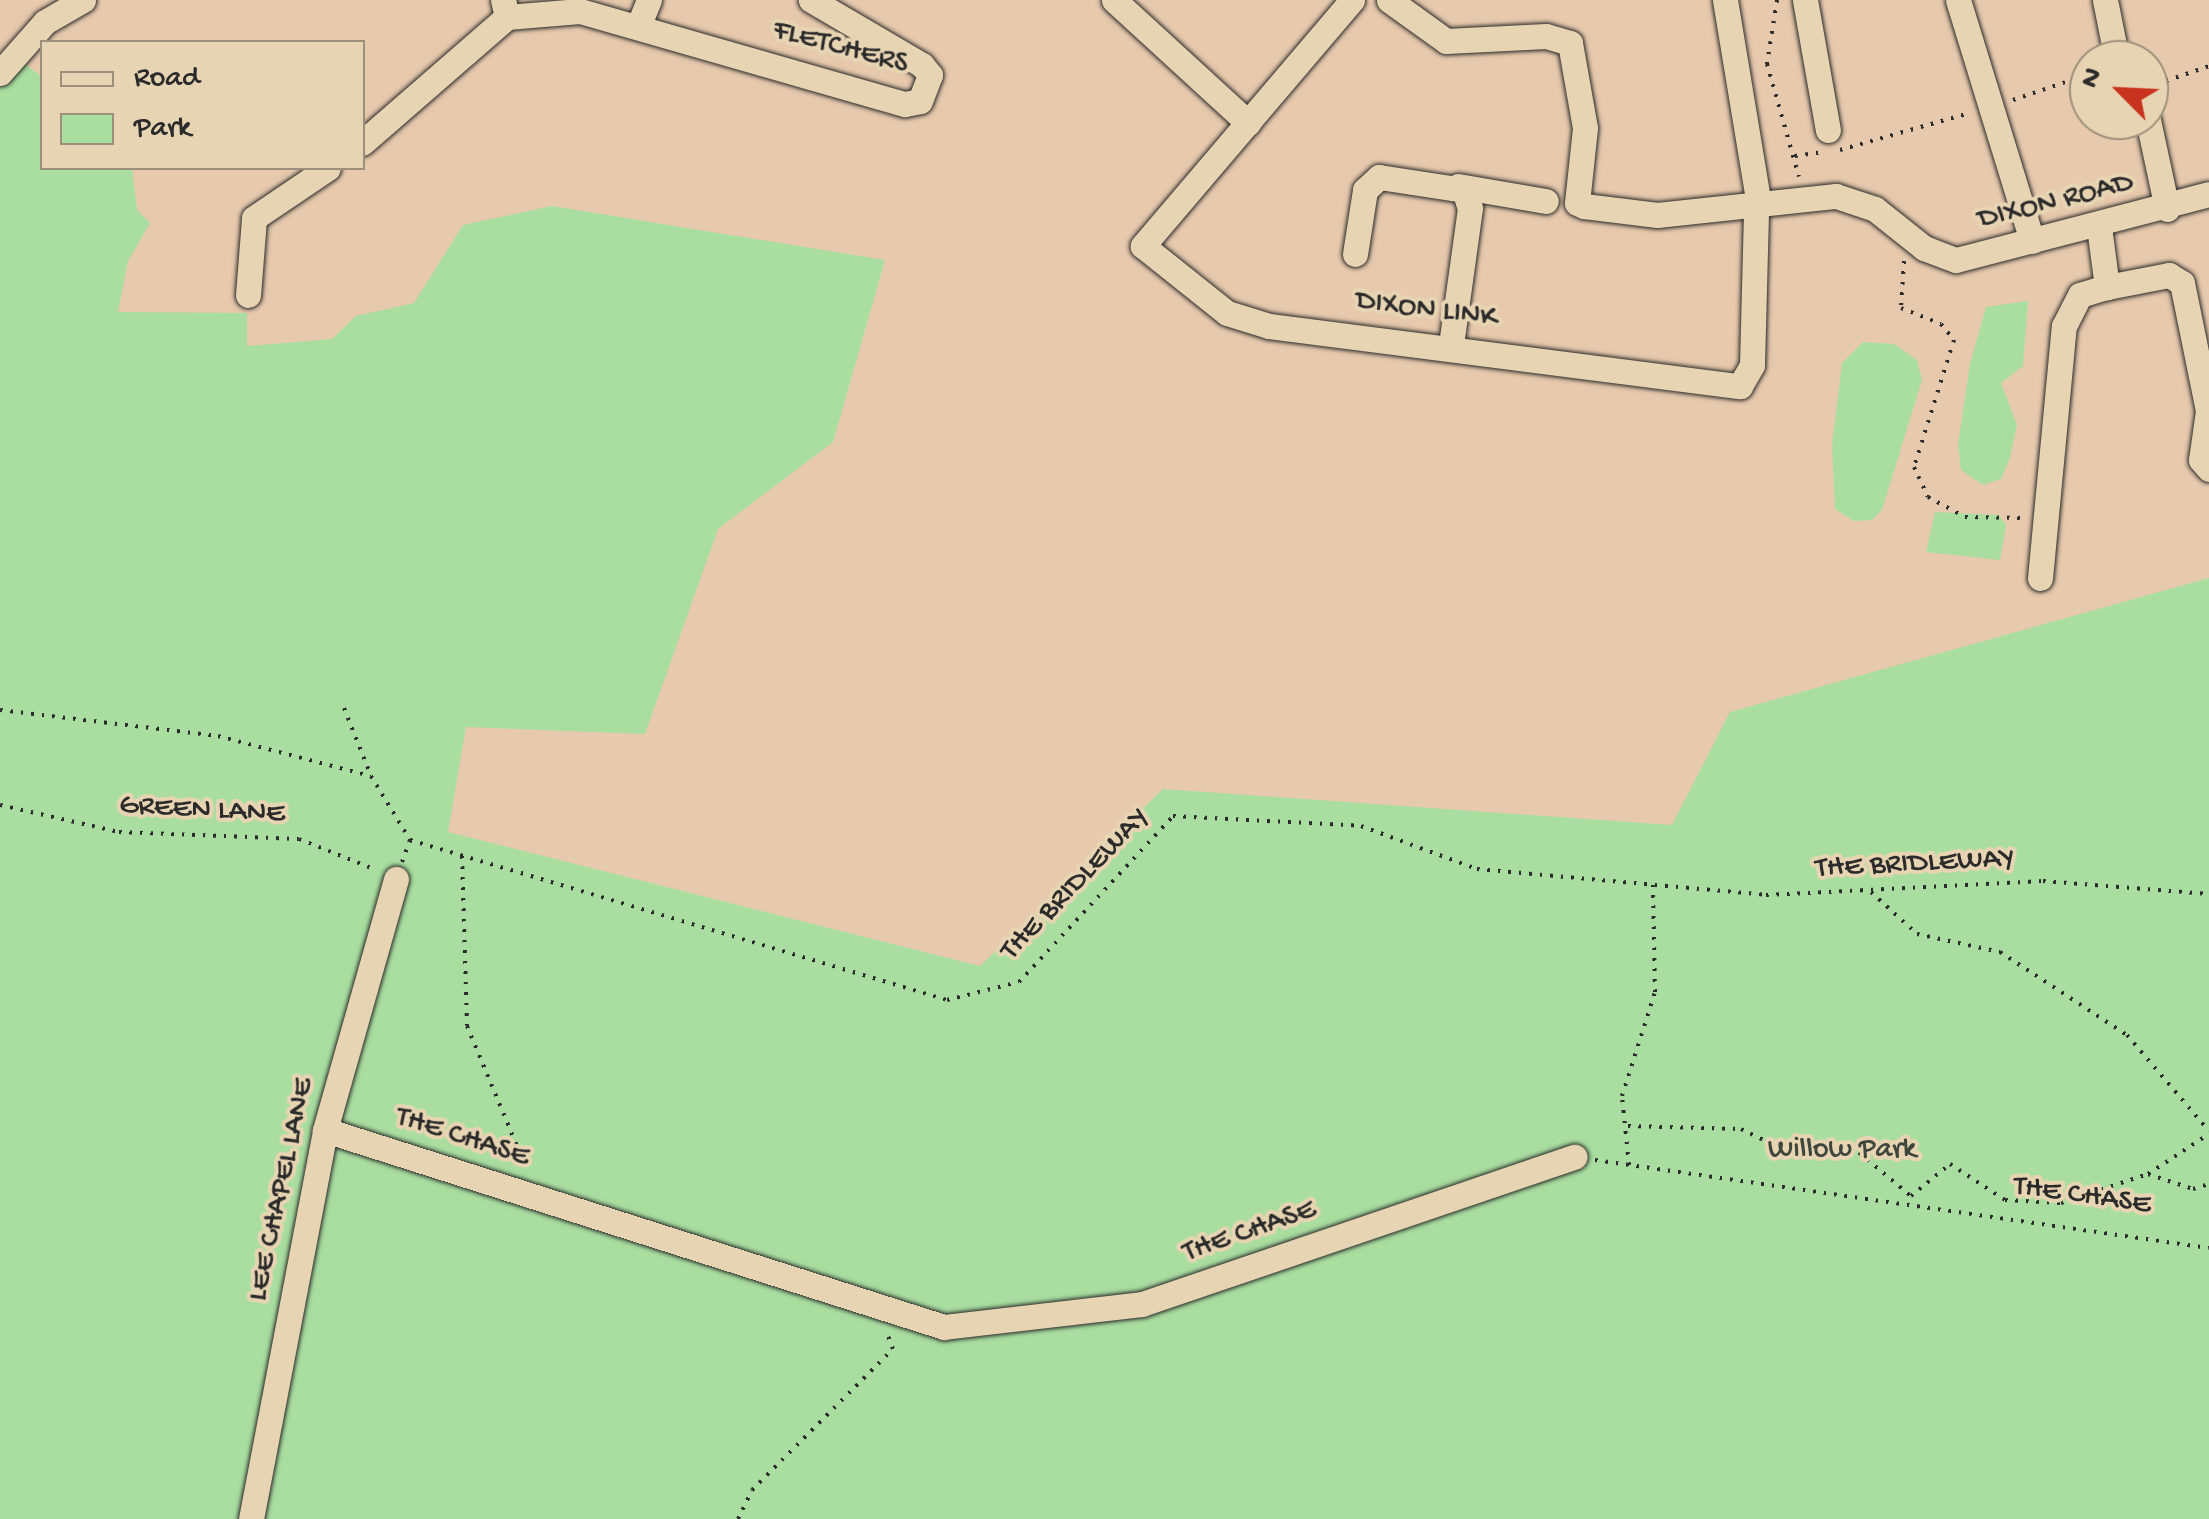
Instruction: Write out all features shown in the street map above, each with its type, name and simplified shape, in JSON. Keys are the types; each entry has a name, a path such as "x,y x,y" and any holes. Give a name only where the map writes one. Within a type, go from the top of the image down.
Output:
{"street":[{"path":"0,73 45,22 84,0"},
{"path":"638,27 649,0"},
{"name":"FLETCHERS","path":"506,8 580,11 905,104 920,101 930,76 922,65 811,0"},
{"path":"1114,0 1248,124"},
{"name":"DIXON LINK","path":"1352,0 1143,246 1209,302 1245,320 1740,386 1752,365 1757,206"},
{"name":"DIXON ROAD","path":"1388,0 1446,41 1546,36 1570,43 1584,128 1577,203 1657,214 1757,206 1802,196 1855,200 1907,235 1956,260 2099,227 2209,194"},
{"path":"1725,0 1757,206"},
{"path":"1805,0 1828,130"},
{"path":"1958,0 2032,240"},
{"path":"2104,0 2113,40"},
{"path":"365,140 506,8"},
{"path":"2152,140 2167,209"},
{"path":"248,295 254,218 325,170"},
{"path":"1355,254 1364,196 1373,180 1458,186 1546,201"},
{"path":"1451,345 1470,208 1458,186"},
{"path":"2099,227 2107,288"},
{"path":"2040,578 2069,306 2107,288 2176,276 2200,327 2208,411 2201,460 2209,469"},
{"name":"LEE CHAPEL LANE","path":"251,1519 325,1130 396,879"},
{"name":"THE CHASE","path":"325,1130 944,1326 1142,1304 1576,1157"}],"path":[{"path":"1777,0 1768,64 1796,156 1802,196"},
{"path":"2169,80 2209,66"},
{"path":"1796,156 1899,135 2069,81"},
{"path":"1907,235 1901,308 1940,324 1954,340 1914,467 1928,497 1965,517 2046,519"},
{"path":"344,708 371,776"},
{"path":"0,710 218,736 371,776"},
{"name":"THE BRIDLEWAY","path":"371,776 410,840 948,1000 1019,982 1173,816 1361,826 1477,869 1766,895 2043,881 2209,894"},
{"name":"GREEN LANE","path":"0,804 118,832 299,839 396,879"},
{"path":"462,855 467,1026 538,1198"},
{"path":"1629,1165 1622,1096 1655,992 1653,885"},
{"path":"1628,1126 1741,1129 1782,1149 1851,1146 1911,1196 1950,1164 2004,1200 2061,1203 2148,1174 2209,1132 2127,1035 2000,952 1917,934 1869,890"},
{"name":"THE CHASE","path":"1576,1157 2209,1248"},
{"path":"2148,1174 2193,1190 2209,1184"},
{"path":"738,1519 752,1490 892,1349 876,1305"}],"green space":[{"name":"Willow Park","path":"12,54 40,75 40,170 132,170 137,210 150,223 128,261 118,312 247,313 247,346 332,339 356,316 414,303 463,225 552,206 885,260 833,442 718,529 645,734 466,727 448,832 980,966 1163,789 1672,825 1730,712 2209,578 2209,1519 0,1519 0,73"},
{"path":"2028,301 2023,366 2001,383 2017,425 2010,458 2001,479 1983,485 1961,470 1958,445 1970,364 1986,307"},
{"path":"1863,342 1894,344 1917,360 1922,380 1882,510 1872,520 1854,521 1835,509 1832,445 1842,363"},
{"path":"1935,512 1999,515 2006,525 2000,560 1926,552"}]}
